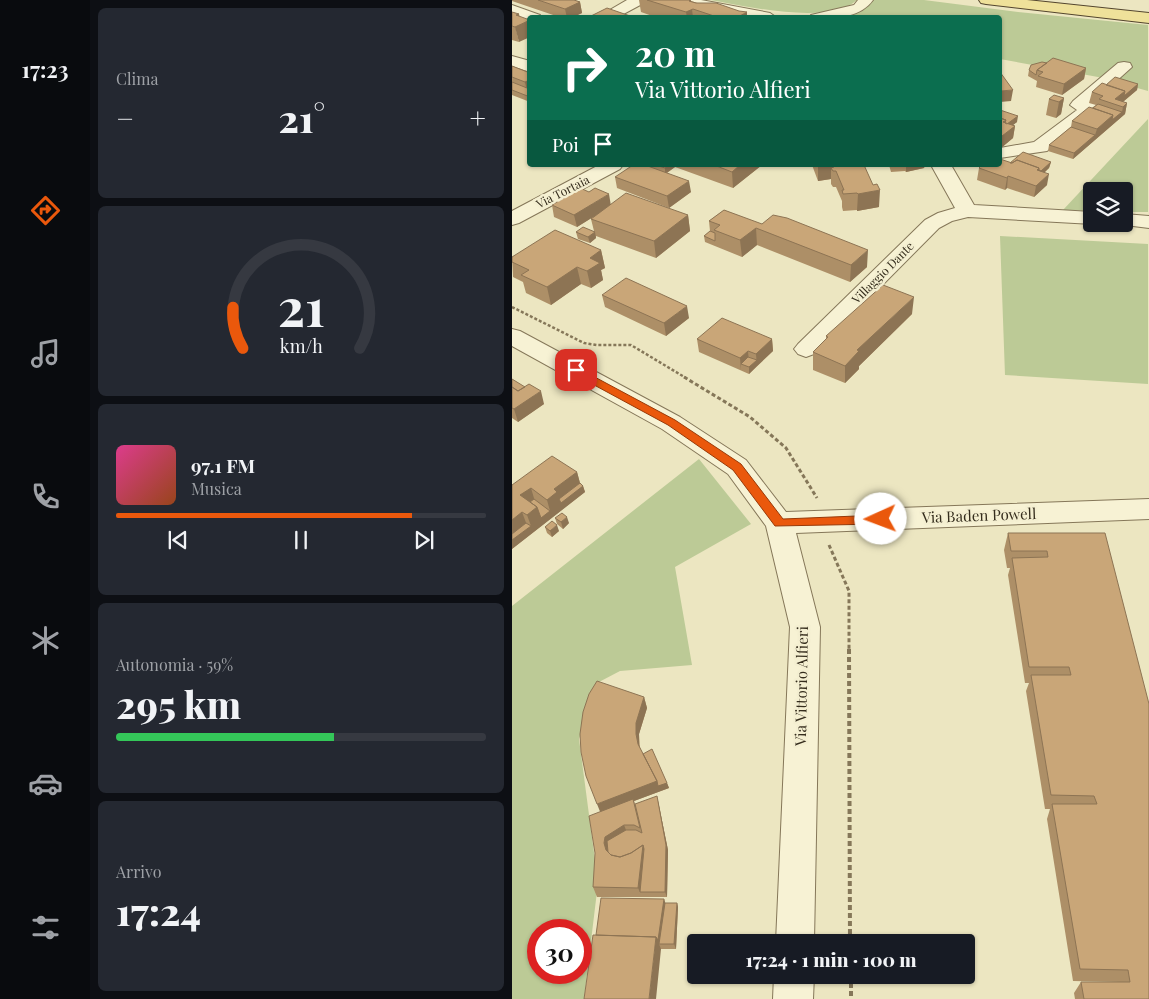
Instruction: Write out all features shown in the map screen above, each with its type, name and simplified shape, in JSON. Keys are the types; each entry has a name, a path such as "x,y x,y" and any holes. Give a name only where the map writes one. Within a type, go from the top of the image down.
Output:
{"main road":[{"path":"986,0 1146,17"}],"street":[{"path":"615,12 639,0"},
{"path":"678,0 755,15"},
{"path":"829,15 859,8 866,0"},
{"path":"512,10 527,15"},
{"path":"512,61 527,66"},
{"path":"1002,153 1040,147 1090,108 1079,105 1124,67"},
{"name":"Via Tortaia","path":"512,218 609,167"},
{"path":"942,167 967,211"},
{"name":"Villaggio Dante","path":"806,349 932,224 945,217 967,211 1083,217"},
{"path":"1133,221 1148,222"},
{"name":"Via Vittorio Alfieri","path":"512,336 671,423 737,467 780,523 805,627 795,934"},
{"name":"Via Baden Powell","path":"780,523 1148,509"},
{"path":"793,999 794,984"}],"path":[{"path":"512,307 580,341 594,345 618,343 631,345 750,417 786,448 820,503"},
{"path":"828,545 849,591 850,934"},
{"path":"850,984 851,999"}],"green space":[{"path":"711,0 857,0 844,8 827,12 807,13 786,12"},
{"path":"872,0 924,0 1148,25 1148,91 1098,77 1002,59 1002,15 843,15 864,9"},
{"path":"1148,119 1148,212 1133,212 1133,182 1089,182"},
{"path":"1083,189 1083,211 1063,210"},
{"path":"1000,236 1148,244 1148,384 1005,375"},
{"path":"699,459 751,524 675,567 692,665 620,671 599,682 579,739 598,883 592,933 592,919 527,919 527,984 586,984 584,999 512,999 512,606"}],"building":[{"path":"538,0 574,0 580,2 565,9"},
{"path":"647,0 690,0 696,3 716,3 747,12 742,15 711,15 693,9 686,12"},
{"path":"607,8 627,15 593,15"},
{"path":"512,12 527,19 527,21 515,27 512,26"},
{"path":"1053,58 1086,68 1064,84 1038,76 1043,72 1037,70"},
{"path":"1042,62 1047,63 1037,70 1036,75 1029,70 1031,65"},
{"path":"512,66 527,72 527,81 525,82 512,77"},
{"path":"1002,75 1013,90 1002,91"},
{"path":"1115,77 1138,84 1124,96 1125,91 1106,85"},
{"path":"512,82 527,88 527,96 512,90"},
{"path":"1102,83 1125,91 1115,99 1127,103 1123,107 1099,99 1103,96 1092,92"},
{"path":"1054,95 1064,98 1059,102 1049,99"},
{"path":"1098,104 1122,112 1112,120 1113,115 1093,108"},
{"path":"1089,107 1113,115 1097,129 1072,121"},
{"path":"1002,111 1018,116 1007,124 1005,123 1006,120 1002,119"},
{"path":"1002,119 1006,120 1003,122 1015,126 1002,136"},
{"path":"1071,127 1095,135 1074,153 1049,145"},
{"path":"1023,152 1051,162 1041,171 1039,168 1017,160 1010,163"},
{"path":"1002,160 1012,163 1017,160 1049,174 1036,186 979,168 1002,167"},
{"path":"630,167 650,167 689,181 667,196 615,177"},
{"path":"719,167 738,167 732,172"},
{"path":"865,167 873,185 877,184 880,190 858,194 843,194 842,190 844,190 836,171 833,171 831,168"},
{"path":"580,188 589,192 595,188 609,194 574,215 552,205"},
{"path":"626,193 688,215 654,241 591,219"},
{"path":"724,210 762,224 773,215 787,218 868,250 851,265 756,228 740,240 714,230 720,225 709,221"},
{"path":"583,227 595,232 588,237 576,232"},
{"path":"555,230 601,250 590,258 600,263 587,271 577,267 547,287 521,275 529,270 512,262 512,257"},
{"path":"710,231 715,233 715,241 704,236"},
{"path":"626,278 687,306 664,323 602,295"},
{"path":"883,285 914,297 857,350 859,351 845,366 813,352 828,337 826,336"},
{"path":"722,318 772,339 756,354 748,351 740,358 697,339"},
{"path":"748,357 757,360 749,367 741,364"},
{"path":"512,379 525,387 518,391 512,387"},
{"path":"529,384 541,391 514,409 512,408 512,387 518,391"},
{"path":"552,456 577,472 554,489 557,492 547,500 531,488 520,495 537,507 527,515 522,512 512,520 512,485"},
{"path":"580,483 583,486 561,503 559,499"},
{"path":"534,499 550,511 541,518 537,507 530,502"},
{"path":"562,513 567,517 561,522 555,518"},
{"path":"552,521 557,525 550,531 545,527"},
{"path":"526,523 531,526 512,540 512,534"},
{"path":"1008,533 1105,533 1149,704 1149,999 1084,999 1081,982 1130,982 1128,970 1080,969 1052,804 1097,804 1094,796 1051,795 1031,675 1071,675 1069,667 1029,667 1012,558 1048,557 1047,551 1011,551"},
{"path":"597,681 644,697 636,723 636,734 638,744 657,781 597,804 586,776 581,752 580,734 583,712 589,694"},
{"path":"652,749 667,783 658,786 643,754"},
{"path":"657,796 666,845 665,892 640,892 643,845 631,853 620,857 611,855 608,852 607,841 626,830 636,830 642,833 635,804"},
{"path":"633,799 640,828 634,825 624,825 605,837 604,843 606,850 611,855 620,857 631,853 643,845 638,888 593,887 595,853 589,816"},
{"path":"601,898 664,899 658,940 656,937 596,935"},
{"path":"665,903 677,903 674,944 659,944"},
{"path":"593,935 656,937 649,999 584,999 586,984 592,984"}],"route":[{"path":"576,370 671,423 737,467 780,523 881,519"}]}
